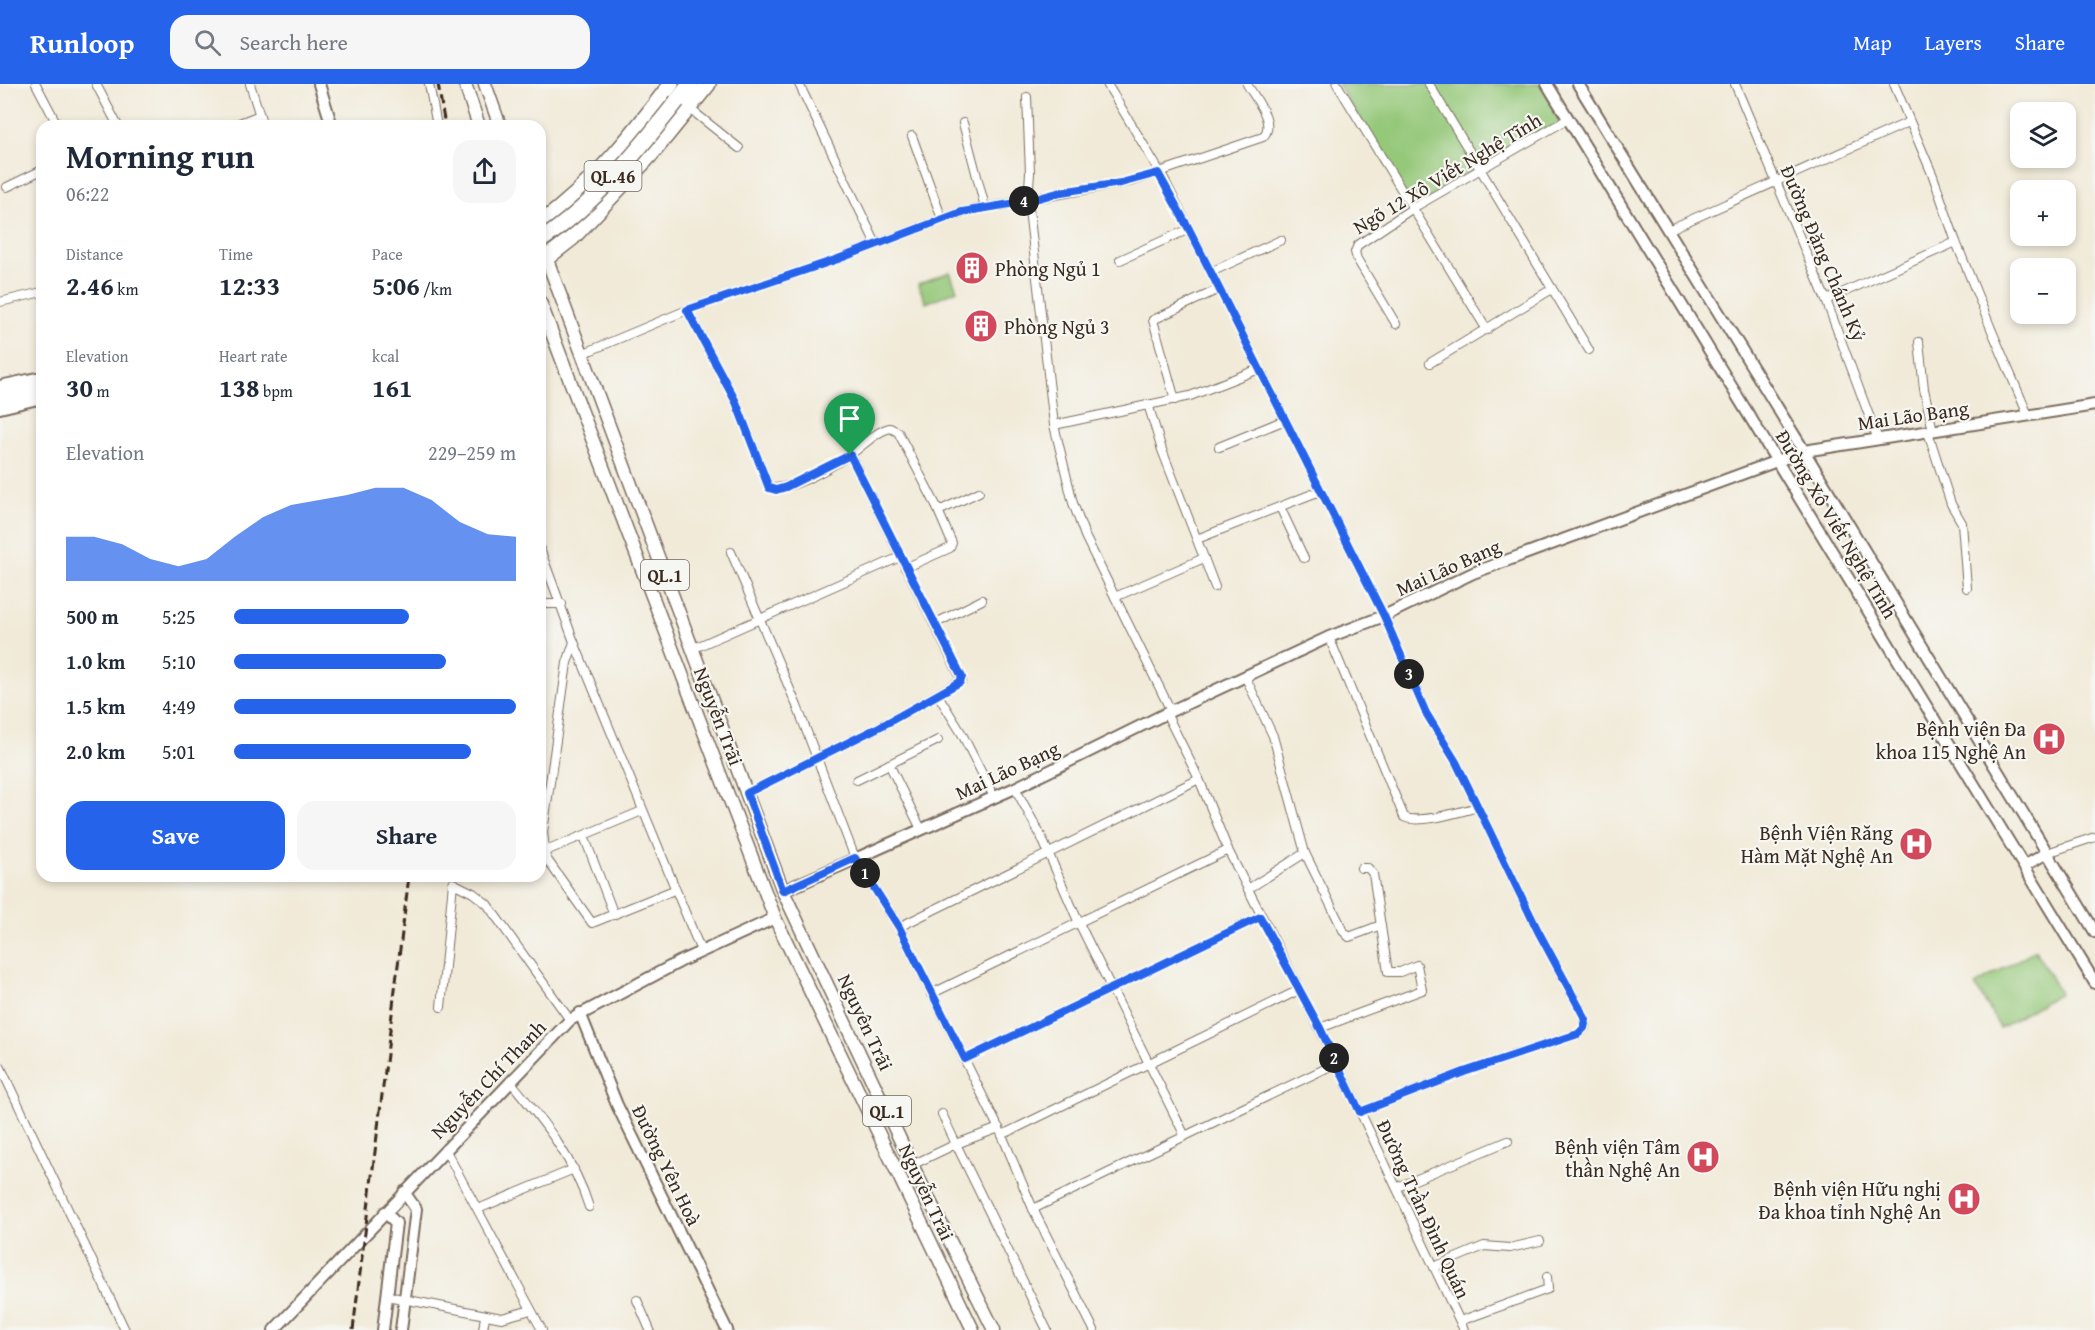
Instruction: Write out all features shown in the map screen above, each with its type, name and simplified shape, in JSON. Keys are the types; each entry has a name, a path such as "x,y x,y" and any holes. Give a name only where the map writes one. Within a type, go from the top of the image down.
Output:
{"highway":[{"path":"546,220 563,207 602,170 630,139 671,84"},
{"name":"QL.46","path":"546,236 581,209 683,105 690,84"},
{"path":"546,258 572,238 652,153 683,105 708,84"},
{"path":"0,396 36,388"}],"main road":[{"path":"465,84 477,120"},
{"path":"485,84 498,120"},
{"name":"Nguyễn Trãi","path":"546,265 582,354 783,891"},
{"name":"Nguyễn Trãi","path":"546,318 775,918 973,1330"},
{"path":"775,918 783,891"},
{"name":"Nguyên Trãi","path":"783,891 912,1165 994,1330"}],"street":[{"path":"36,84 55,120"},
{"path":"96,84 115,120"},
{"path":"250,84 261,120"},
{"path":"319,84 330,120"},
{"path":"429,84 436,120"},
{"path":"799,84 876,244"},
{"path":"1107,84 1189,229 1384,616 1426,713 1456,762 1538,931 1584,1016 1585,1026 1578,1034 1464,1072 1360,1112"},
{"path":"582,354 687,310 942,219 985,207 1121,183 1158,173 1263,136 1267,132 1268,124 1247,84"},
{"path":"1337,84 1487,330"},
{"path":"1429,84 1589,350"},
{"name":"Đường Xô Viết Nghệ Tĩnh","path":"1547,84 2095,983"},
{"name":"Đường Xô Viết Nghệ Tĩnh","path":"1578,84 1804,451 2095,932"},
{"name":"Đường Đặng Chánh Kỷ","path":"1735,84 1826,300 1877,437"},
{"path":"1894,84 1933,176 1956,242 2028,415"},
{"name":"Đường Trần Đình Quán","path":"1027,97 1030,173 1028,201 1053,425 1076,514 1199,779 1228,850 1260,917 1320,1028 1398,1187 1464,1330"},
{"path":"683,105 739,148"},
{"path":"247,120 260,115"},
{"name":"Ngõ 12 Xô Viết Nghệ Tĩnh","path":"1396,324 1357,260 1355,252 1360,242 1413,208 1568,119"},
{"path":"1668,230 1775,180 1909,122"},
{"path":"963,123 985,207"},
{"path":"912,136 942,219"},
{"path":"7,187 36,173"},
{"path":"1120,260 1189,229"},
{"path":"1211,272 1281,240"},
{"path":"1826,300 1956,242"},
{"path":"1430,363 1552,289"},
{"path":"1175,400 1153,320 1219,290"},
{"path":"0,302 36,293"},
{"path":"687,310 736,402 769,488 776,490 786,487 850,455 886,429 895,429 952,543 950,548 905,568"},
{"path":"1919,342 1931,431 1951,504 1962,523 1967,588"},
{"path":"1053,425 1175,400 1259,369"},
{"path":"0,386 36,378"},
{"path":"0,408 36,399"},
{"path":"1148,405 1162,450 1215,587"},
{"name":"Mai Lão Bạng","path":"783,891 1015,788 1168,712 1329,637 1384,616 1473,573 1804,451 1877,437 1931,431 2095,405"},
{"path":"1219,447 1285,420"},
{"path":"747,793 938,695 960,682 962,677 850,455"},
{"path":"1197,539 1320,491"},
{"path":"936,508 943,509 979,492"},
{"path":"1280,507 1304,558"},
{"path":"731,552 797,706 855,858 899,927 1000,1131 1034,1209 1094,1330"},
{"path":"692,649 900,557"},
{"path":"1115,597 1204,558"},
{"path":"546,564 574,642 701,951"},
{"path":"934,624 982,600"},
{"path":"546,604 562,604"},
{"path":"1329,637 1404,817 1409,819 1440,816 1478,807"},
{"path":"546,811 567,663 574,642"},
{"path":"1245,676 1273,736 1305,853 1344,932 1349,937 1381,925"},
{"path":"938,695 962,734 994,797"},
{"path":"857,780 938,740"},
{"path":"889,764 921,829"},
{"path":"899,927 1199,779"},
{"path":"1015,788 1185,1136"},
{"path":"546,851 642,811"},
{"path":"584,836 614,915"},
{"path":"2024,866 2047,853 2095,837"},
{"path":"931,994 1228,850"},
{"path":"1248,889 1305,853"},
{"path":"546,859 589,921 595,923 674,890"},
{"path":"1320,1028 1422,990 1417,965 1400,972 1388,972 1373,874 1368,868 1360,868"},
{"path":"441,1007 453,882"},
{"path":"458,882 487,904 570,1020"},
{"path":"965,1059 1260,917"},
{"name":"Nguyễn Chí Thanh","path":"274,1330 570,1020 580,1012 701,951 775,918"},
{"path":"912,1165 956,1144 1000,1131 1150,1063 1299,990"},
{"name":"Đường Yên Hoà","path":"580,1012 617,1105 727,1330"},
{"path":"1034,1209 1337,1063"},
{"path":"0,1066 125,1330"},
{"path":"510,1081 548,1126 574,1168 589,1207"},
{"path":"942,1114 1047,1330"},
{"path":"1398,1187 1508,1141"},
{"path":"445,1149 542,1330"},
{"path":"478,1209 574,1168"},
{"path":"401,1330 416,1209 404,1192"},
{"path":"383,1330 396,1223 386,1212"},
{"path":"1434,1267 1484,1246 1510,1248 1540,1241"},
{"path":"1460,1322 1548,1289 1550,1286 1547,1277"},
{"path":"387,1296 502,1318 531,1310"},
{"path":"637,1300 650,1330"},
{"path":"483,1330 485,1316"}],"green space":[{"path":"1338,84 1547,84 1568,119 1413,208"},
{"path":"950,272 957,290 926,303 918,284"},
{"path":"2035,950 2060,993 2000,1028 1975,985"}],"railway":[{"path":"438,84 444,120"},
{"path":"353,1330 408,882"}],"place":[{"name":"Phòng Ngủ 1","path":"972,268"},
{"name":"Phòng Ngủ 3","path":"981,326"},
{"name":"Bệnh viện Đa khoa 115 Nghệ An","path":"2049,739"},
{"name":"Bệnh Viện Răng Hàm Mặt Nghệ An","path":"1916,844"},
{"name":"Bệnh viện Tâm thần Nghệ An","path":"1703,1157"},
{"name":"Bệnh viện Hữu nghị Đa khoa tỉnh Nghệ An","path":"1964,1199"}],"route":[{"path":"1158,173 1161,175 1384,616 1426,713 1456,762 1538,931 1586,1020 1583,1031 1464,1072 1360,1112 1320,1028 1260,917 965,1059 899,927 855,858 783,891 747,793 912,710 962,680 850,455 786,487 776,490 769,488 736,402 687,310 838,259 962,212 1005,203 1028,201 1061,192 1098,188 1158,173"}]}
